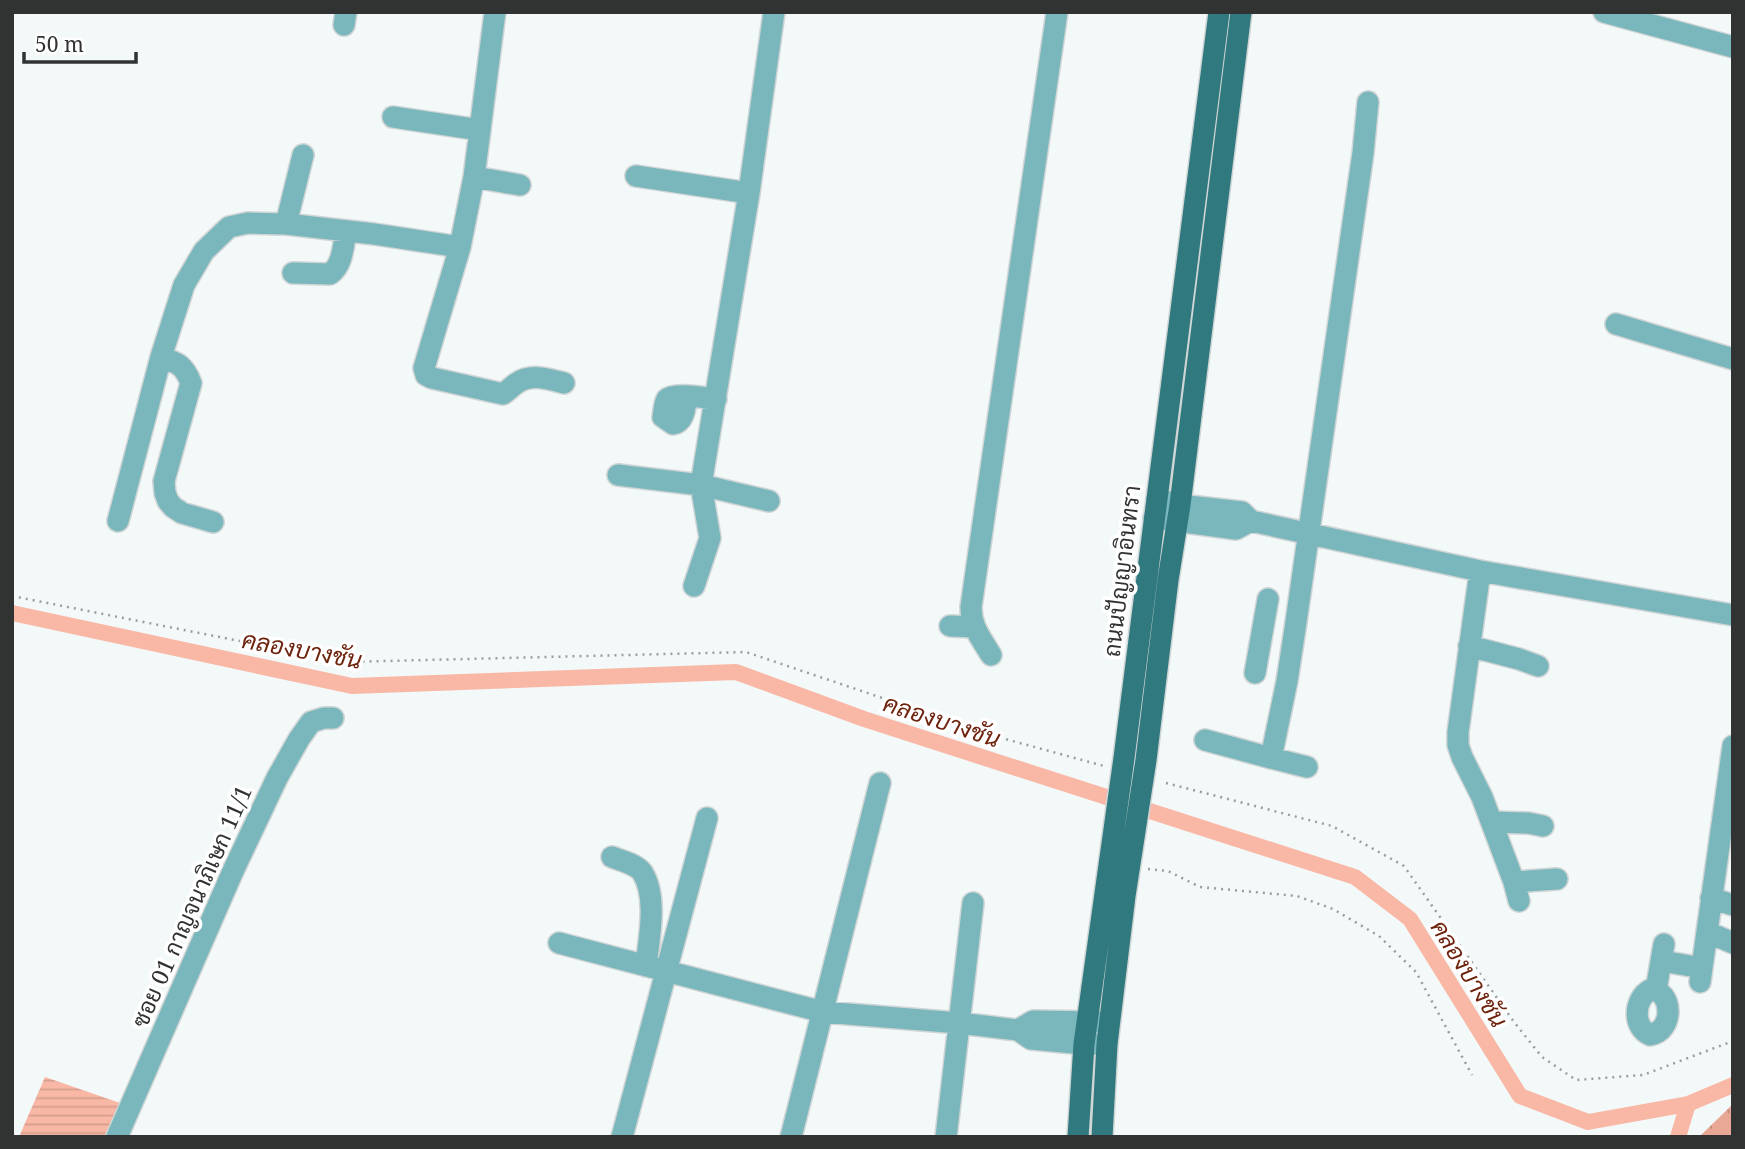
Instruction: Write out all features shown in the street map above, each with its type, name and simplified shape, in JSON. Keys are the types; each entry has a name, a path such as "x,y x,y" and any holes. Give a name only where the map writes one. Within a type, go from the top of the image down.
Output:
{"main road":[{"name":"ถนนปัญญาอินทรา","path":"1102,1137 1107,1044 1124,857 1114,762 1156,509 1219,12"},
{"name":"ถนนปัญญาอินทรา","path":"1079,1137 1085,1033 1146,760 1241,12"}],"street":[{"path":"495,12 474,177 460,247 424,368 426,375 432,378 503,394 528,378 545,377 564,383"},
{"path":"694,586 710,538 701,485 749,193 774,12"},
{"path":"991,655 974,627 971,607 1057,12"},
{"path":"1604,12 1681,22 1733,47"},
{"path":"1271,758 1287,681 1310,535 1368,102"},
{"path":"393,117 480,130"},
{"path":"286,224 303,155"},
{"path":"636,176 749,193"},
{"path":"474,177 520,185"},
{"path":"118,521 161,357 184,285 204,251 229,227 248,223 286,224 460,247"},
{"path":"293,273 333,273 341,256 346,231"},
{"path":"1616,324 1733,359"},
{"path":"161,357 178,363 191,383 164,481 168,501 182,513 213,522"},
{"path":"687,396 716,399"},
{"path":"618,475 701,485 769,501"},
{"path":"1156,509 1178,513 1242,512 1251,521 1480,571 1733,615"},
{"path":"1480,571 1458,745 1482,796 1516,891 1557,879"},
{"path":"1255,673 1268,600"},
{"path":"1264,624 1295,629"},
{"path":"950,626 974,627"},
{"path":"1469,646 1538,666"},
{"name":"ซอย 01 กาญจนาภิเษก 11/1","path":"117,1137 233,871 277,778 311,722 333,718"},
{"path":"1205,740 1307,767"},
{"path":"1656,990 1663,953 1701,975 1733,746"},
{"path":"790,1137 880,783"},
{"path":"622,1137 656,968 707,818"},
{"path":"1492,822 1543,826"},
{"path":"612,857 629,863 641,872 651,899 656,968"},
{"path":"1711,898 1733,905"},
{"path":"946,1137 973,903"},
{"path":"1707,932 1733,943"},
{"path":"559,943 823,1012 1018,1030 1031,1039 1085,1033 1111,1022"},
{"path":"1085,1033 1107,1044"}],"path":[{"path":"12,596 346,662 746,652 998,737 1114,762"},
{"path":"1166,783 1332,826 1404,866 1514,1022 1542,1057 1576,1080 1643,1075 1733,1041"},
{"path":"1124,857 1168,871 1200,887 1297,896 1333,909 1380,936 1416,972 1472,1075"}],"green space":[{"path":"1733,1104 1733,1134 1729,1137 1699,1137"}],"shaded area":[{"path":"45,1077 120,1103 104,1137 19,1137"}],"waterway":[{"name":"คลองบางชัน","path":"12,613 352,686 736,672 864,719 1355,877 1410,919 1520,1096 1588,1122 1688,1104 1733,1085"},
{"path":"1678,1137 1688,1104"}]}
